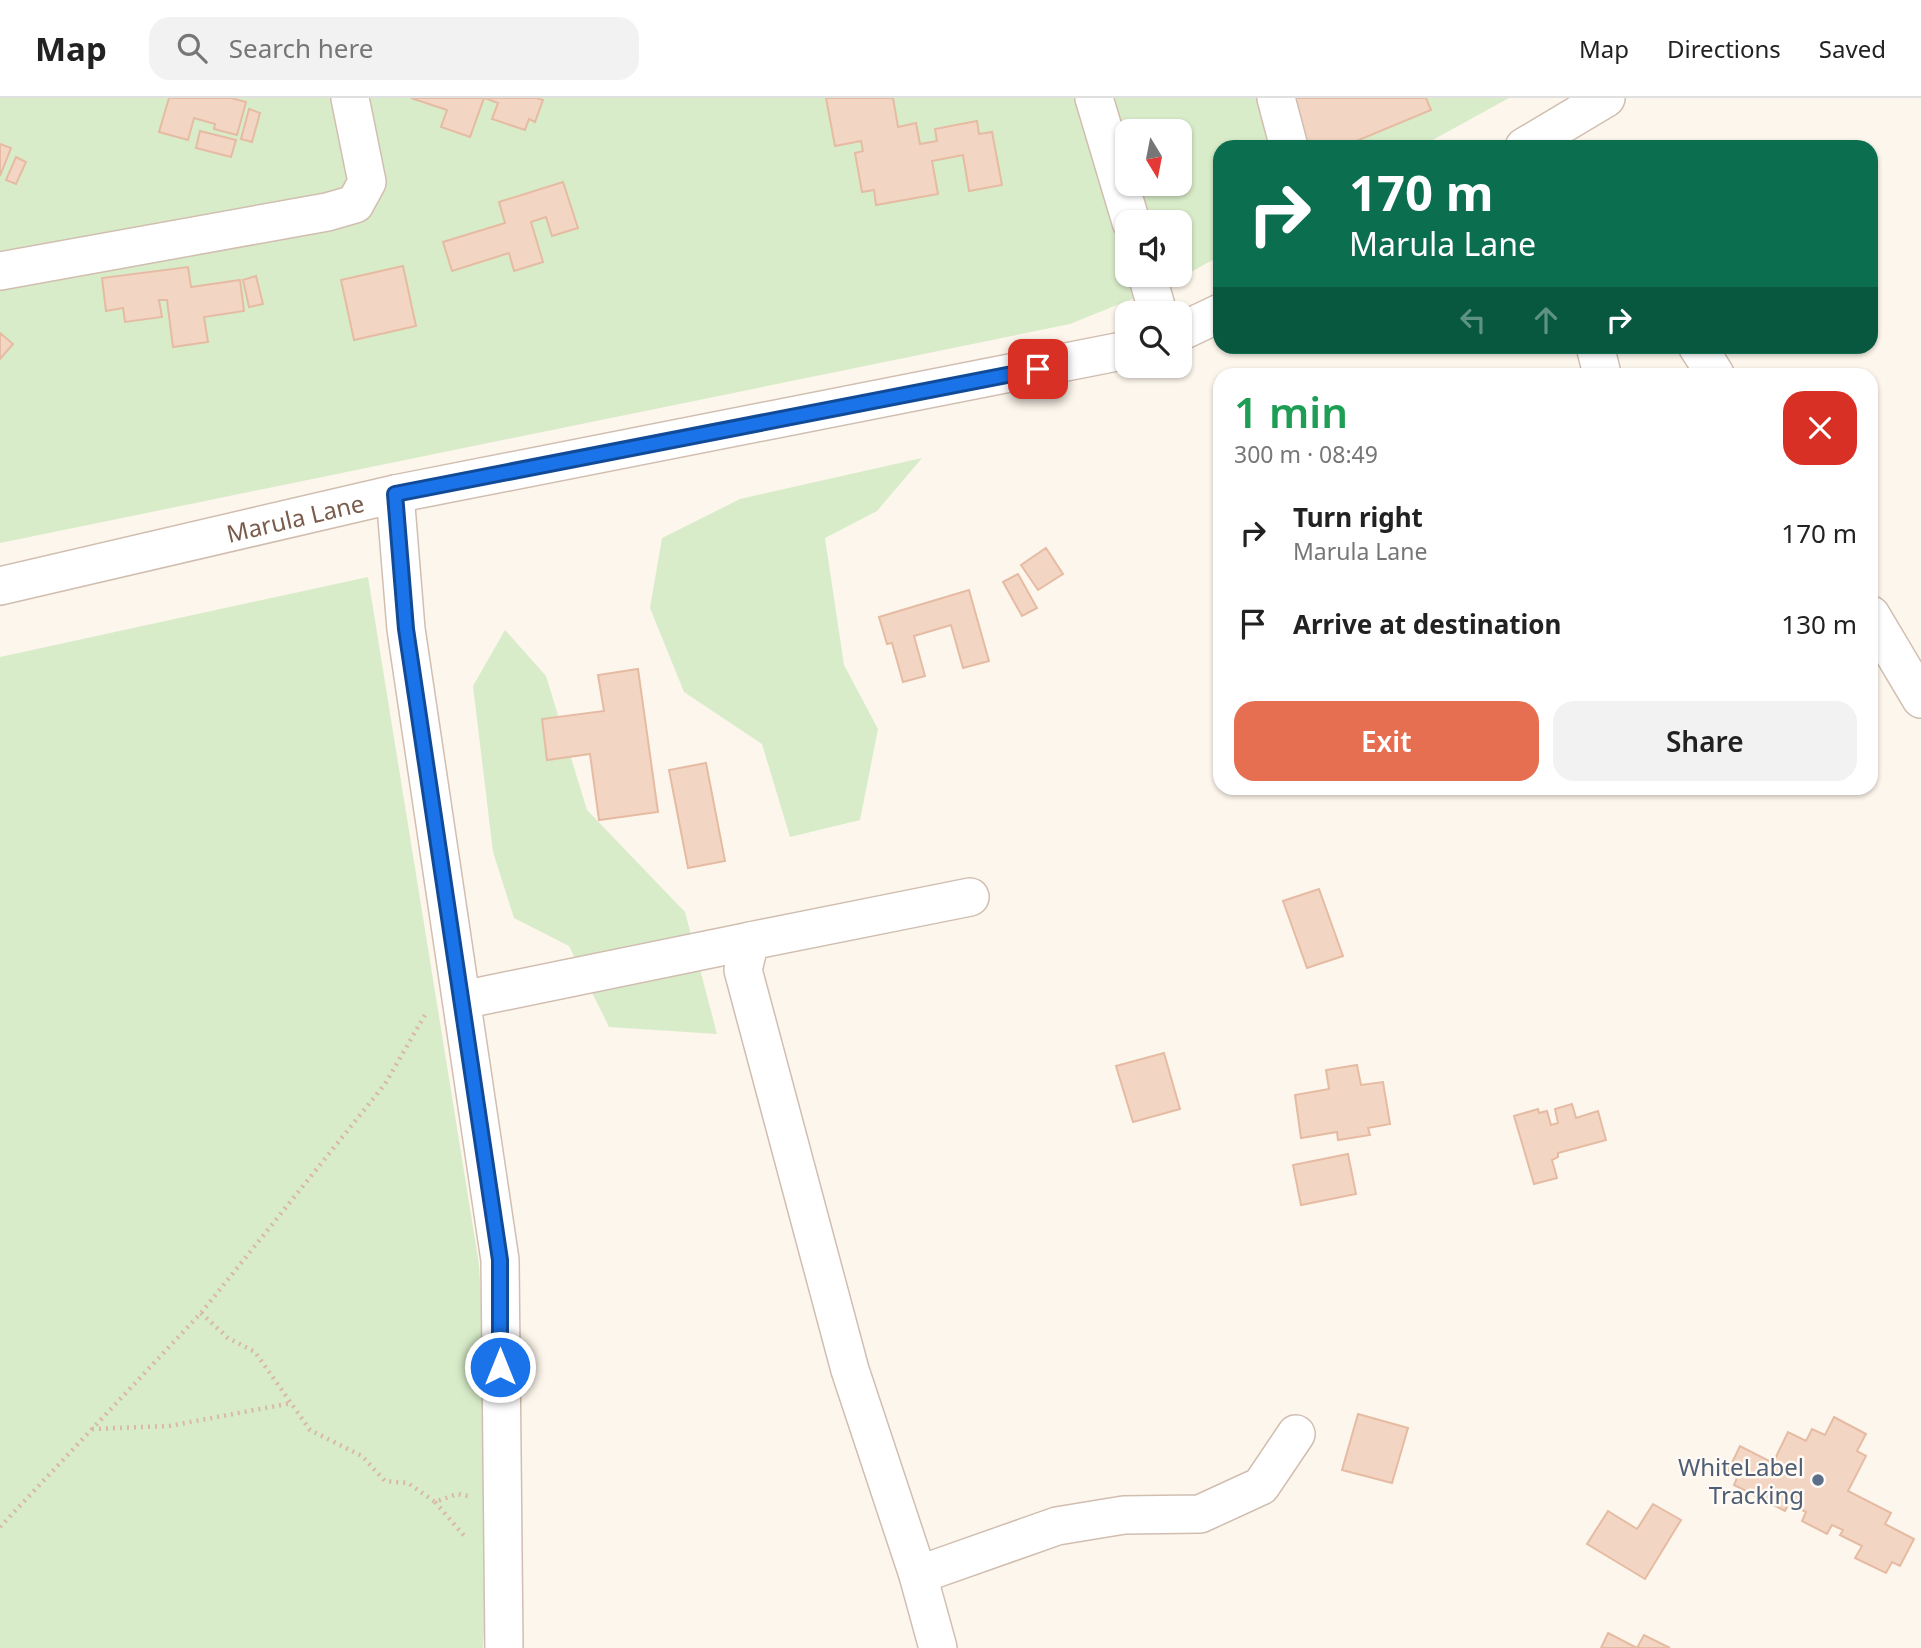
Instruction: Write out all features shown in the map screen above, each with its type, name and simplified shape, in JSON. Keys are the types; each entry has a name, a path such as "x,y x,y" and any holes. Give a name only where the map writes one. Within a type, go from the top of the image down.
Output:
{"street":[{"path":"0,271 355,204 367,182 350,98"},
{"path":"1094,98 1127,210"},
{"path":"1276,98 1287,140"},
{"path":"1561,138 1606,98"},
{"path":"1192,326 1213,316"},
{"name":"Marula Lane","path":"0,586 395,494 1115,352"},
{"path":"395,494 406,629 500,1260 504,1648"},
{"path":"1878,627 1921,699"},
{"path":"462,1000 970,897"},
{"path":"750,941 743,970 850,1370 918,1575 938,1648"},
{"path":"918,1575 1057,1526 1124,1515 1200,1514 1261,1486 1296,1434"}],"path":[{"path":"0,1527 201,1312 385,1084 456,961"},
{"path":"201,1312 228,1338 255,1352 310,1430 362,1456 385,1481 408,1483 435,1502 457,1494 501,1501"},
{"path":"92,1429 169,1426 292,1403"}],"green space":[{"path":"0,98 1509,98 1433,140 1213,140 1213,260 1192,271 1192,210 1115,210 1115,287 1162,287 1127,301 1115,301 1115,306 1070,324 0,543"},
{"path":"922,458 877,511 825,538 844,665 878,729 860,820 790,837 762,744 684,692 650,608 662,538 740,499"},
{"path":"368,577 479,1264 491,1511 483,1648 0,1648 0,657"},
{"path":"505,630 546,676 587,810 685,912 717,1034 609,1027 569,946 514,918 493,852 473,686"}],"building":[{"path":"169,98 231,98 246,102 237,135 214,129 215,124 194,118 188,140 159,132"},
{"path":"411,98 484,98 470,137 441,127 447,110"},
{"path":"485,98 543,100 535,122 529,119 525,130 492,119 498,103"},
{"path":"826,98 893,98 898,127 916,123 920,144 937,141 935,129 977,121 979,134 992,132 1002,185 969,191 963,155 932,161 938,194 876,205 874,190 862,192 855,153 863,151 861,141 835,146"},
{"path":"1292,98 1426,98 1431,110 1359,140 1303,140"},
{"path":"249,109 260,113 252,142 241,139"},
{"path":"200,131 236,140 231,157 196,148"},
{"path":"0,144 11,148 0,176"},
{"path":"16,157 26,162 16,184 6,180"},
{"path":"563,182 578,228 552,236 546,217 531,222 543,262 514,271 509,253 452,271 443,242 505,223 499,202"},
{"path":"403,266 416,326 354,340 341,280"},
{"path":"188,267 191,287 240,280 244,311 204,317 208,342 173,347 167,300 159,300 162,317 125,322 123,308 106,311 102,278"},
{"path":"256,276 263,304 249,307 243,280"},
{"path":"0,333 13,344 0,359"},
{"path":"1046,548 1063,574 1038,590 1021,565"},
{"path":"1018,574 1037,608 1022,616 1003,582"},
{"path":"969,590 989,661 963,668 951,625 914,636 925,676 903,682 892,643 887,644 879,617"},
{"path":"638,669 658,812 599,820 590,754 547,760 542,719 604,711 598,675"},
{"path":"706,763 725,861 688,868 669,770"},
{"path":"1319,889 1343,956 1307,968 1283,901"},
{"path":"1164,1053 1180,1109 1133,1122 1116,1066"},
{"path":"1357,1065 1361,1085 1383,1082 1390,1124 1368,1128 1370,1135 1338,1140 1337,1132 1301,1138 1295,1095 1329,1089 1326,1070"},
{"path":"1572,1104 1576,1118 1598,1111 1606,1140 1558,1153 1558,1157 1552,1160 1557,1178 1534,1184 1514,1116 1538,1109 1539,1113 1547,1111 1551,1125 1558,1123 1555,1109"},
{"path":"1348,1154 1356,1194 1301,1205 1293,1165"},
{"path":"1358,1414 1408,1428 1392,1483 1342,1470"},
{"path":"1834,1417 1866,1434 1857,1451 1866,1456 1848,1491 1891,1513 1885,1524 1914,1539 1900,1566 1892,1562 1886,1573 1855,1558 1862,1546 1840,1535 1843,1530 1832,1525 1827,1534 1802,1521 1806,1512 1789,1503 1785,1511 1734,1485 1737,1478 1727,1473 1740,1446 1773,1463 1788,1432 1806,1441 1812,1429 1825,1435"},
{"path":"1653,1504 1681,1520 1645,1579 1587,1544 1608,1511 1637,1529"},
{"path":"1608,1633 1637,1648 1601,1648"},
{"path":"1644,1635 1670,1648 1637,1648"}],"place":[{"name":"WhiteLabel Tracking","path":"1818,1480"}],"route":[{"path":"500,1367 500,1260 406,629 395,494 1038,369"}]}
